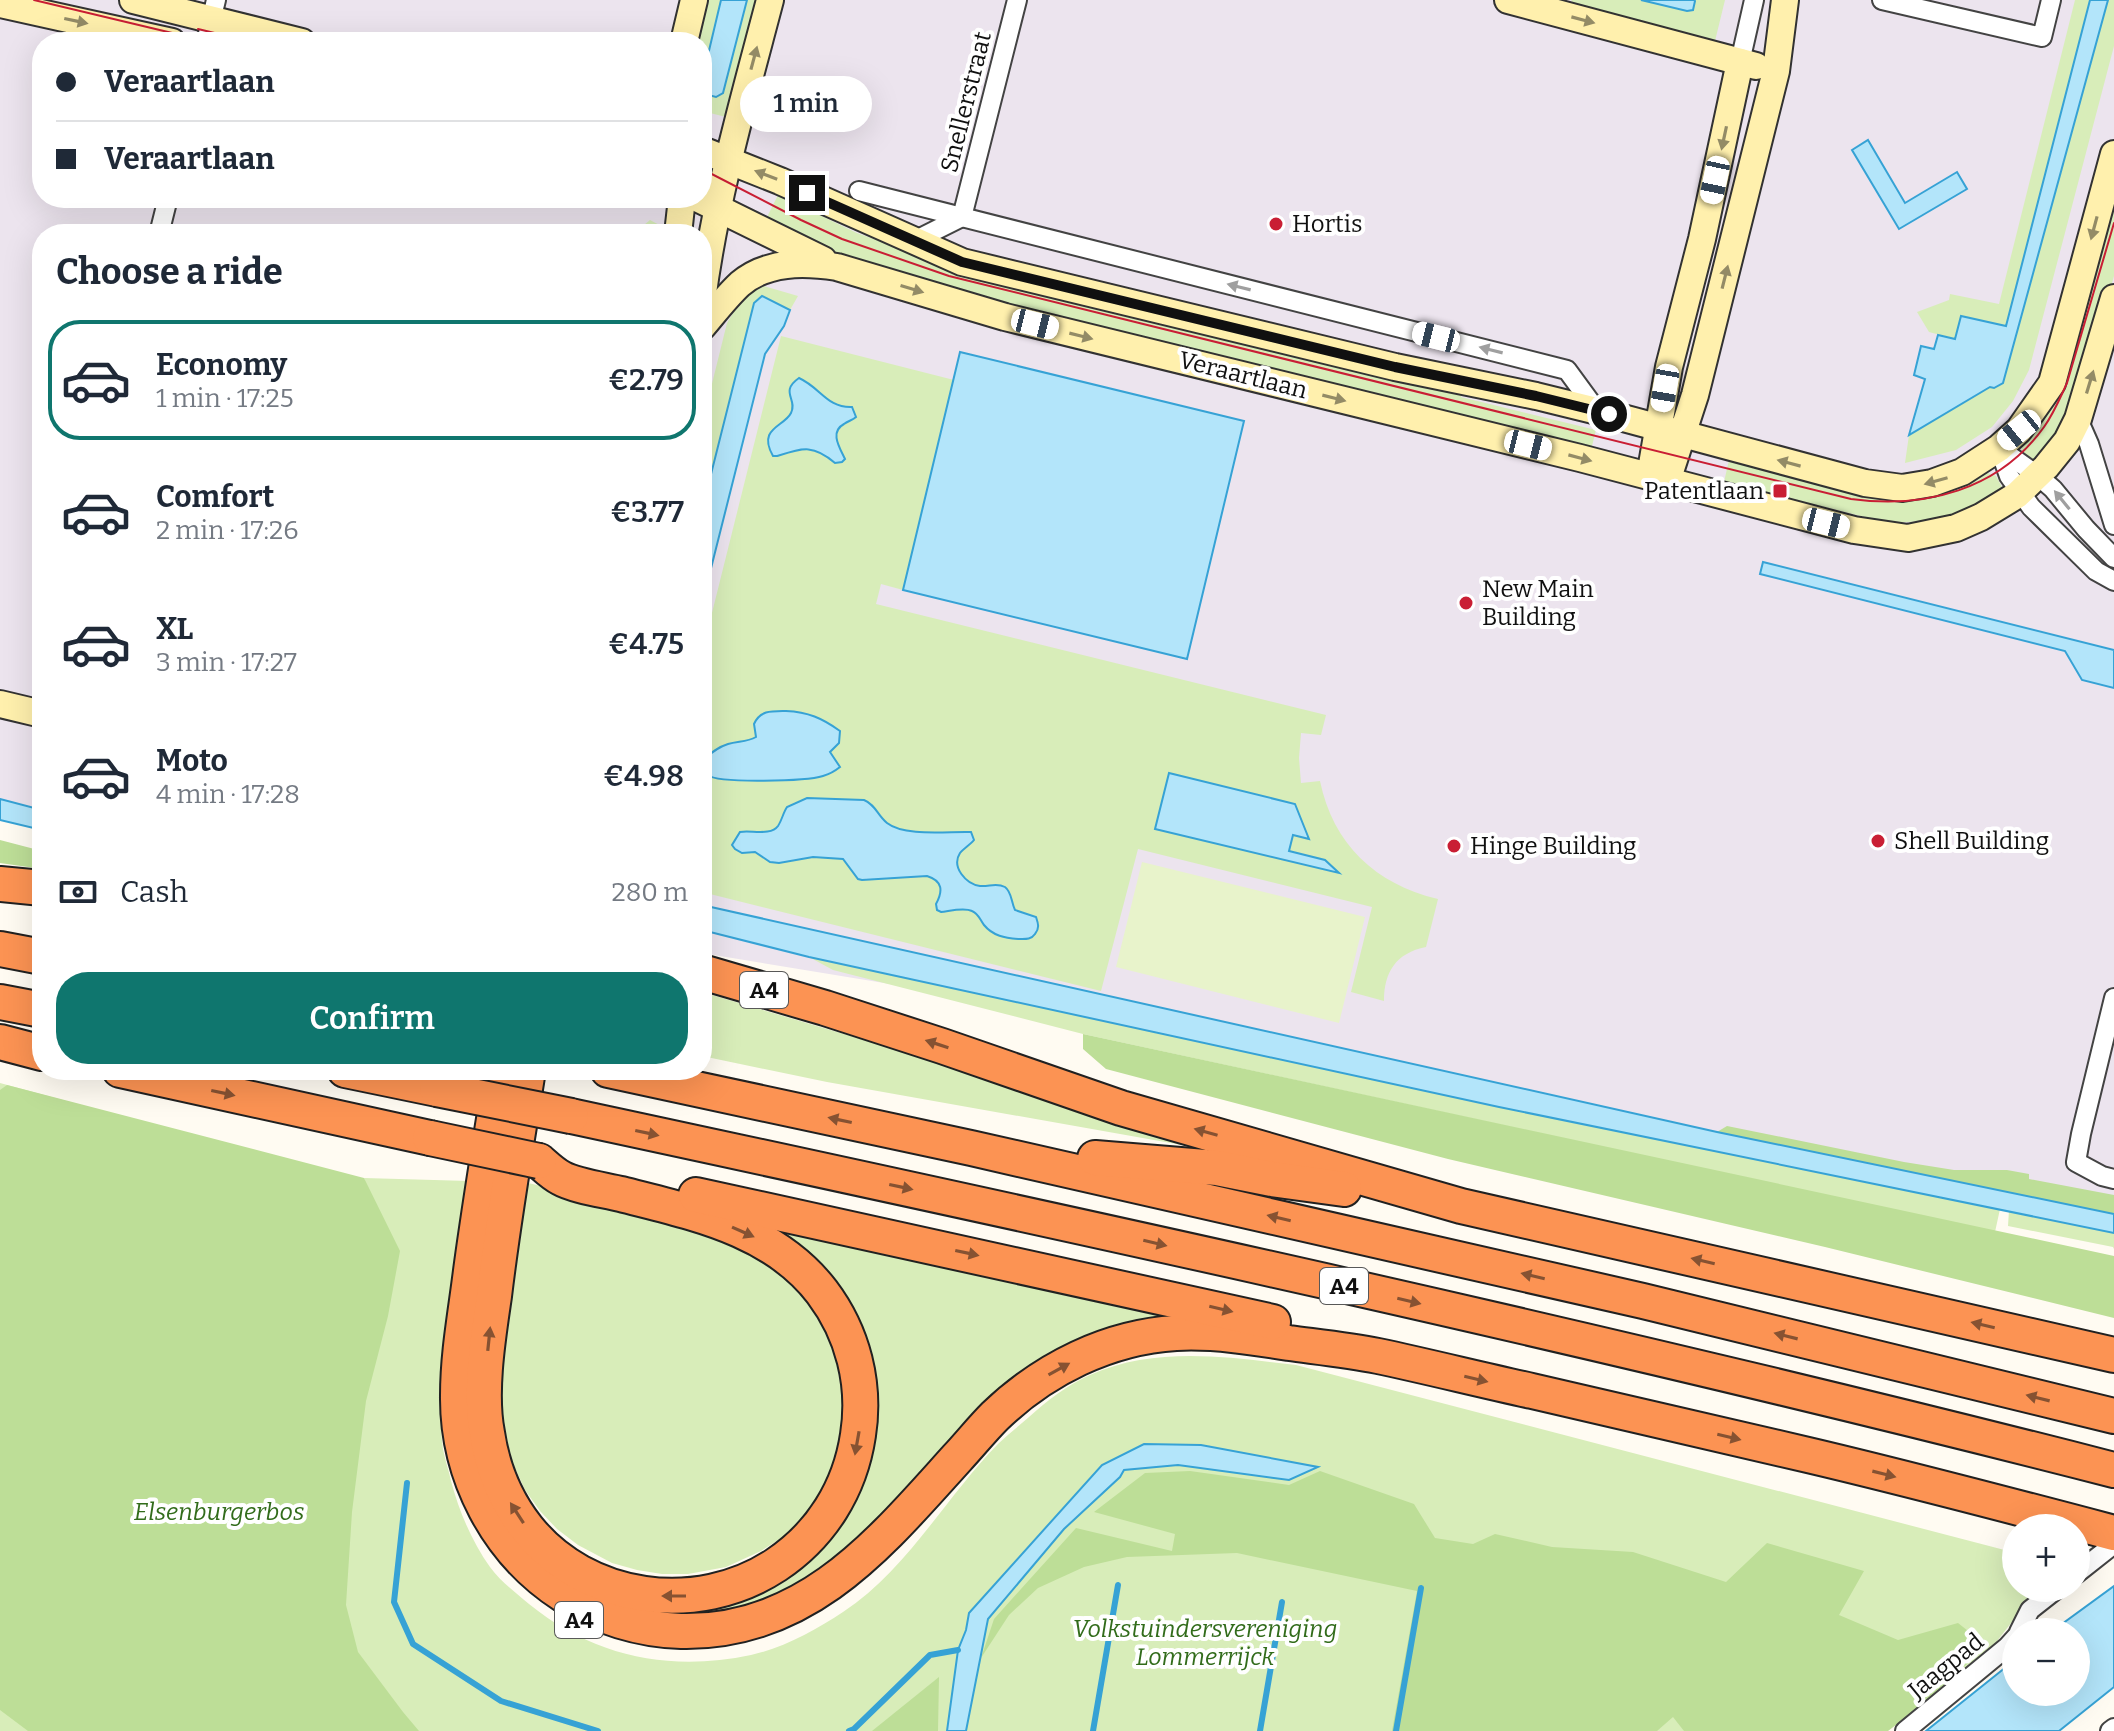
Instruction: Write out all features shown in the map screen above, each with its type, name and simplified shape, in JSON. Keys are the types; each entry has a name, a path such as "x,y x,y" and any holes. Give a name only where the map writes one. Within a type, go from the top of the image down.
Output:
{"highway":[{"path":"0,884 32,887"},
{"path":"0,949 32,955"},
{"name":"A4","path":"712,975 942,1046 1121,1108 1461,1206 2114,1355"},
{"path":"0,1002 32,1008"},
{"path":"0,1042 32,1050"},
{"name":"A4","path":"166,1080 430,1138 554,1169 1255,1317 1373,1355 1808,1455 2114,1533"},
{"name":"A4","path":"393,1080 1078,1225 1880,1411 2114,1470"},
{"name":"A4","path":"489,1080 453,1319 447,1372 448,1433 460,1489 488,1540 523,1583 550,1603 598,1630 650,1644 708,1646 779,1631 819,1610 857,1582 895,1544 959,1456"},
{"name":"A4","path":"500,1080 464,1321 458,1395 465,1455 484,1508 503,1539 546,1584 577,1603 641,1627 663,1631 714,1631 747,1625 796,1605 830,1584 885,1535 996,1415 1045,1376 1077,1358 1113,1344 1176,1333 1220,1334 1373,1355"},
{"name":"A4","path":"526,1080 487,1345 484,1417 502,1488 527,1528 543,1546 572,1568 605,1585 643,1594 685,1597 726,1589 766,1572 803,1545 820,1526 843,1489 851,1469 861,1419 861,1394 857,1369 839,1318 808,1275 790,1259 752,1235 711,1218 554,1169"},
{"name":"A4","path":"655,1080 971,1148 1643,1301 2114,1416"},
{"name":"A4","path":"971,1148 1217,1168 1272,1179 1461,1206"}],"main road":[{"path":"133,0 261,32"},
{"path":"686,32 694,0"},
{"path":"712,195 729,161 770,0"},
{"path":"1671,431 1695,395 1776,71 1785,0"},
{"path":"1521,2 1776,71"},
{"path":"0,4 127,32"},
{"path":"1659,479 1671,431 1669,367 1702,239 1740,62"},
{"name":"Veraartlaan","path":"712,154 962,262 1395,367 1536,396 1865,483 1902,488 1932,483 1962,472 1999,448 2019,430 2052,383 2114,154"},
{"path":"712,172 729,161"},
{"name":"Veraartlaan","path":"712,205 837,267"},
{"name":"Veraartlaan","path":"712,316 741,283 759,274 790,263 837,267 1005,317 1854,530 1908,538 1956,528 1981,517 2029,484 2067,441 2078,419 2114,298"},
{"path":"0,704 32,708"}],"street":[{"name":"Snellerstraat","path":"962,217 1017,0"},
{"path":"1740,62 1754,0"},
{"path":"1882,0 2042,37 2051,0"},
{"path":"859,191 1567,370 1597,411"},
{"path":"914,241 962,217"},
{"path":"2078,419 2114,525"},
{"path":"1999,448 2009,476 2053,489 2114,558"},
{"path":"2029,484 2031,507 2096,571 2114,581"},
{"path":"2114,998 2076,1162 2114,1179"},
{"path":"2090,1563 2114,1544"},
{"name":"Jaagpad","path":"2026,1618 2040,1602"},
{"name":"Jaagpad","path":"1905,1731 2002,1651"}],"shaded area":[{"path":"0,0 2114,0 2114,1205 1831,1156 1279,1048 712,955 712,224 32,224 32,807 0,799"}],"green space":[{"path":"700,0 721,0 712,38 712,32 692,32"},
{"path":"747,0 762,0 726,117 712,114 712,94 723,93"},
{"path":"1571,0 1641,0 1687,11 1693,9 1694,0 1725,0 1715,41 1577,8"},
{"path":"2075,0 2090,0 2006,326 1955,339 1929,332 1917,312 1949,300 1950,294 1999,304"},
{"path":"2108,0 2114,0 2114,46 2029,370 2013,401 1992,427 1956,450 1905,463 1909,435 1990,387 2003,383"},
{"path":"2114,166 2114,276 2079,400 2041,461 2031,462 2022,453 2021,444"},
{"path":"778,195 857,233 924,257 1462,389 1461,397 1596,430 1591,450 937,287 849,258 764,223"},
{"path":"760,285 798,296 790,310 762,296 712,474 712,384 727,323 742,298"},
{"path":"781,336 954,380 903,590 881,584 876,604 1326,715 1321,735 1301,733 1301,783 1320,781 1326,804 1346,842 1376,872 1415,892 1438,899 1426,947 1407,954 1394,965 1386,981 1384,1001 1351,992 1372,907 1138,849 1101,991 712,894 712,613"},
{"path":"1729,460 1844,488 1985,472 1996,476 2003,489 2001,495 1964,511 1927,521 1889,523 1724,482"},
{"path":"0,840 32,848 32,868 0,863"},
{"path":"1142,862 1365,917 1339,1023 1116,967"},
{"path":"809,957 1499,1107 2000,1209 1995,1232 1083,1034 833,970"},
{"path":"712,995 1277,1162 827,1082 712,1058"},
{"path":"1083,1034 2114,1256 2114,1318 1448,1159 1106,1069 1083,1049"},
{"name":"Elsenburgerbos","path":"0,1083 365,1182 364,1178 469,1181 441,1398 443,1449 458,1504 483,1557 494,1572 529,1604 580,1637 634,1656 691,1662 721,1660 763,1652 810,1632 843,1612 887,1576 998,1444 1050,1399 1090,1375 1140,1360 1166,1357 1217,1357 1296,1365 2002,1549 2002,1602 2033,1602 2015,1618 2002,1618 2002,1635 1990,1650 1886,1731 0,1731"},
{"path":"7,1085 364,1178 400,1251 388,1316 366,1401 352,1512 346,1605 358,1652 419,1731 28,1731 0,1710 0,1090"},
{"path":"1727,1126 1954,1170 2007,1170 2029,1174 2029,1179 2114,1195 2114,1214 1717,1132"},
{"path":"528,1183 703,1222 754,1245 821,1305 849,1389 841,1453 818,1499 783,1537 726,1567 688,1574 662,1574 612,1563 578,1545 540,1511 525,1490 509,1455 500,1404"},
{"path":"2009,1210 2114,1233 2114,1249 2008,1226"},
{"path":"763,1227 1163,1310 1166,1319 1059,1349 1008,1382 806,1594 680,1627 598,1598 797,1567 872,1381"},
{"path":"1190,1471 1289,1485 1320,1471 1414,1504 1435,1538 1473,1544 1495,1534 1552,1547 1633,1552 1726,1582 1767,1543 1864,1571 1839,1615 1898,1640 1958,1623 1987,1646 1888,1731 1684,1731 1673,1717 1657,1731 1392,1731 1417,1591 1237,1553 1127,1557 1084,1567 1038,1588 1009,1615 981,1658 994,1619 1076,1528 1172,1551 1175,1534 1094,1512 1145,1473"},
{"path":"939,1677 938,1731 872,1731"}],"water":[{"path":"721,0 747,0 723,93 716,97 712,96 712,38"},
{"path":"1641,0 1695,1 1693,10 1687,11"},
{"path":"2090,0 2108,0 2003,383 1990,387 1909,435 1925,379 1914,375 1921,346 1934,349 1938,335 1955,339 1961,316 2006,326"},
{"path":"1868,140 1905,203 1957,172 1967,189 1899,229 1852,150"},
{"path":"762,296 790,310 784,326 765,354 712,564 712,470 754,303"},
{"path":"960,352 1244,421 1187,659 903,590"},
{"path":"799,378 830,401 852,407 856,417 840,427 836,436 845,459 842,462 835,463 808,449 773,456 768,439 773,429 791,413 790,387"},
{"path":"1763,562 2114,650 2114,688 2082,680 2065,651 1760,574"},
{"path":"771,711 814,716 840,731 839,743 830,752 840,767 814,778 745,781 712,777 712,752 728,744 756,737 754,724 760,716"},
{"path":"1169,773 1295,804 1309,839 1293,835 1289,851 1325,860 1339,873 1155,829"},
{"path":"807,798 864,800 887,823 905,830 971,832 974,840 958,858 961,874 975,885 1005,887 1015,910 1036,917 1037,932 1028,939 1004,937 988,929 972,911 937,910 940,887 927,876 862,880 843,859 813,857 770,862 755,852 742,853 732,845 740,832 775,829 787,807"},
{"path":"0,799 32,807 32,828 0,820"},
{"path":"712,907 1717,1132 2114,1214 2114,1233 1499,1107 809,957 712,933"},
{"path":"1144,1444 1201,1445 1318,1467 1289,1480 1178,1465 1124,1470 1064,1529 988,1619 966,1731 947,1731 958,1650 969,1613 1102,1465"},
{"path":"2114,1586 2114,1687 2059,1731 1926,1731 2002,1670 2002,1706 2090,1706 2090,1618 2070,1618"}],"waterway":[{"path":"407,1483 394,1602 413,1644 501,1701 598,1731"},
{"path":"1093,1731 1118,1585"},
{"path":"1396,1731 1421,1588"},
{"path":"1260,1731 1282,1602"},
{"path":"849,1731 930,1655 958,1650"}],"tram line":[{"path":"34,0 168,32"},
{"path":"198,29 210,32"},
{"path":"712,174 842,239 949,276 1851,499 1879,501 1906,501 1958,490 1983,480 2026,449 2048,422 2067,383 2114,223"}],"place":[{"name":"Hortis","path":"1276,224"},
{"name":"Patentlaan","path":"1780,491"},
{"name":"New Main Building","path":"1466,603"},
{"name":"Shell Building","path":"1878,841"},
{"name":"Hinge Building","path":"1454,846"}],"route":[{"path":"807,193 962,262 1395,367 1609,414"}],"park label":[{"name":"Volkstuindersvereniging Lommerrijck","path":"1205,1643"}]}
